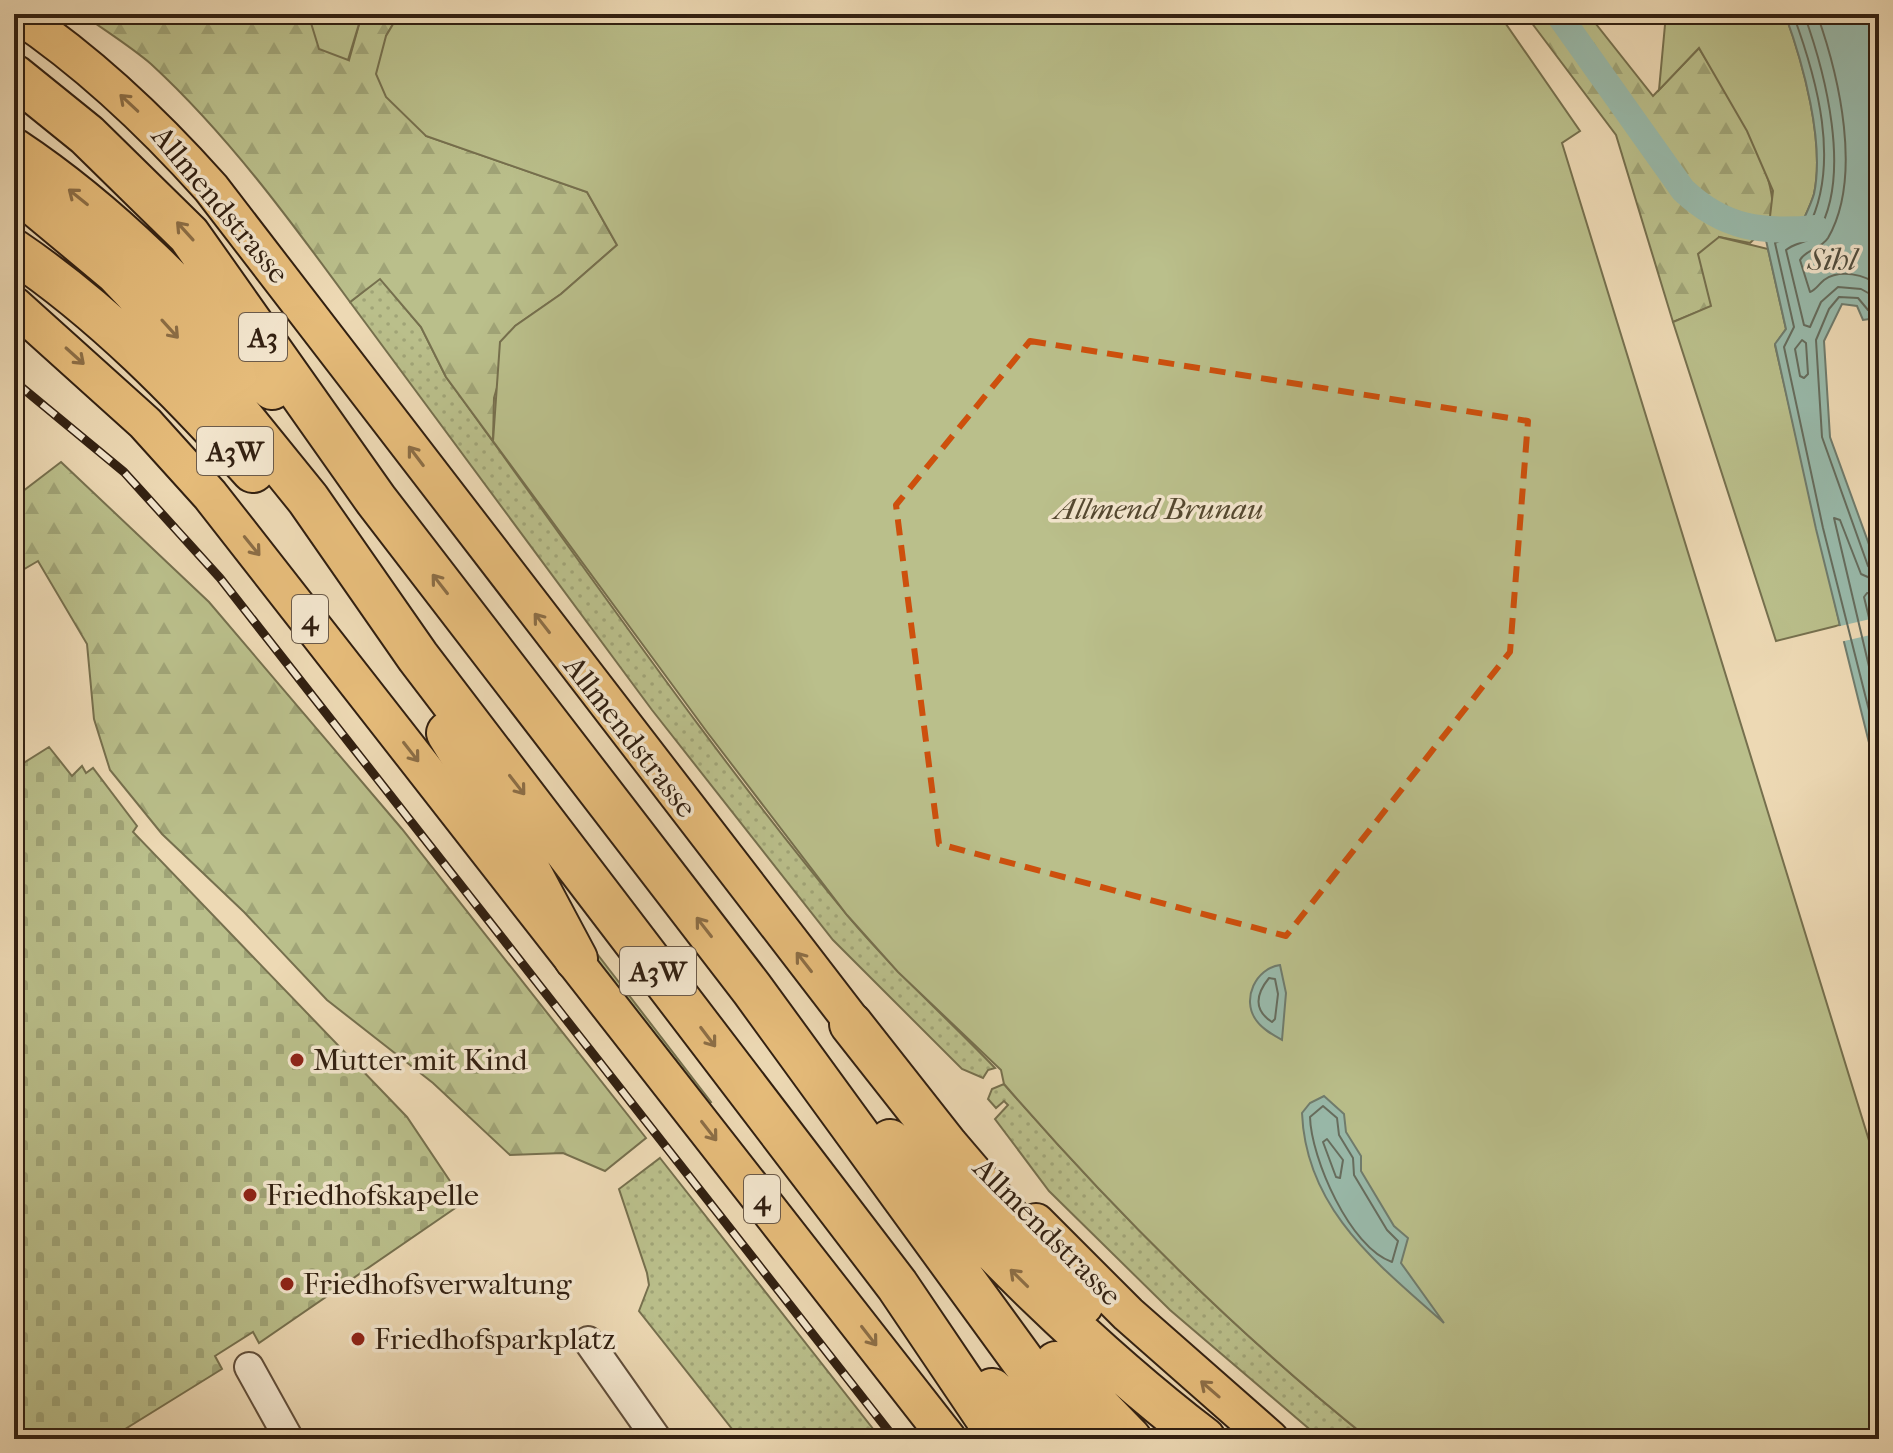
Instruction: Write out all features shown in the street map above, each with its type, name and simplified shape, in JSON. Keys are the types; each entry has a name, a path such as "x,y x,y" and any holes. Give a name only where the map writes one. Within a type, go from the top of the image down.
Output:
{"highway":[{"name":"A3","path":"14,76 87,135 189,235 376,500"},
{"name":"A3","path":"14,150 87,204 126,260 199,309 376,500"},
{"name":"A3W","path":"14,187 126,260 200,363 299,488 418,657 897,1285 1036,1439"},
{"name":"A3W","path":"14,251 84,305 162,374 418,657"},
{"name":"A3W","path":"376,500 752,989 1025,1364 1087,1439"},
{"path":"373,609 505,826 576,959"},
{"path":"752,989 978,1236 1077,1335 1206,1439"},
{"path":"851,1024 947,1146 1063,1284 1206,1439"},
{"path":"782,1134 898,1324 979,1439"},
{"path":"910,1207 1130,1439"},
{"path":"897,1285 1001,1439"}],"main road":[{"name":"Allmendstrasse","path":"17,14 88,66 133,106 211,188 851,1024 1061,1249 1207,1387 1270,1439"},
{"name":"4","path":"14,305 93,373 185,466 576,959 948,1439"}],"street":[{"path":"588,1341 657,1439"},
{"path":"249,1367 289,1439"}],"highlighted area":[{"path":"1030,341 1528,421 1510,652 1286,936 939,844 896,505"}],"green space":[{"path":"82,14 313,14 311,23 349,60 362,14 399,14 386,36 426,136 587,192 617,245 561,294 515,326 494,398 493,441 446,377 421,327 380,279 350,302 281,209 206,119 151,64"},
{"path":"313,14 362,14 348,60 319,49 311,23"},
{"name":"Allmend Brunau","path":"399,14 1499,14 1580,131 1562,143 1879,1173 1879,1439 1369,1439 1271,1357 1178,1270 1046,1132 1004,1084 1001,1070 898,972 847,915 707,732 493,441 500,342 515,326 561,294 617,245 587,192 426,136 386,97 376,74 386,36"},
{"path":"1525,14 1588,14 1653,96 1699,48 1736,109 1762,161 1770,186 1772,208 1768,226 1750,243 1719,237 1712,306 1673,322 1616,135"},
{"path":"1666,14 1785,14 1805,79 1817,151 1814,194 1802,223 1789,228 1769,225 1773,191 1747,131 1699,48 1659,90"},
{"path":"1719,237 1768,249 1786,329 1775,345 1840,625 1776,641 1673,322 1711,306 1698,254"},
{"path":"380,278 421,327 446,377 743,785 865,936 995,1068 988,1070 983,1078 962,1069 833,940 652,710 350,302"},
{"path":"61,462 209,602 402,829 646,1138 605,1171 563,1153 510,1155 433,1083 327,1000 244,912 162,834 110,770 94,719 87,644 38,561 14,575 14,498"},
{"path":"49,747 72,776 82,766 86,773 93,768 137,826 133,832 407,1117 464,1202 259,1343 253,1332 215,1356 222,1369 109,1439 14,1439 14,769"},
{"path":"578,929 711,1102 705,1107 596,967"},
{"path":"1004,1084 1089,1179 1178,1270 1271,1357 1369,1439 1321,1439 1170,1310 1049,1191 995,1119 1008,1105 1004,1101 996,1108 988,1099 992,1089"},
{"path":"660,1158 881,1439 740,1439 639,1311 649,1285 619,1189"}],"water":[{"name":"Sihl","path":"1785,14 1872,14 1879,37 1879,305 1876,318 1863,320 1857,306 1842,304 1824,341 1830,437 1879,572 1879,783 1816,529 1775,344 1786,329 1765,236 1802,223 1814,194 1817,173 1810,103"},
{"path":"1280,965 1286,993 1282,1040 1258,1023 1250,1003 1258,978 1271,967"},
{"path":"1324,1096 1344,1114 1346,1132 1361,1156 1361,1171 1394,1226 1408,1238 1401,1263 1444,1323 1371,1256 1331,1207 1307,1147 1302,1113 1310,1103"}],"pier":[{"path":"1879,617 1879,633 1840,642 1836,627"}],"waterway":[{"path":"1558,14 1683,190 1698,203 1745,226 1779,230 1816,228"}],"railway":[{"path":"14,381 124,472 220,578 895,1439"}],"place":[{"name":"Mutter mit Kind","path":"297,1060"},
{"name":"Friedhofskapelle","path":"250,1195"},
{"name":"Friedhofsverwaltung","path":"287,1284"},
{"name":"Friedhofsparkplatz","path":"358,1339"}]}
